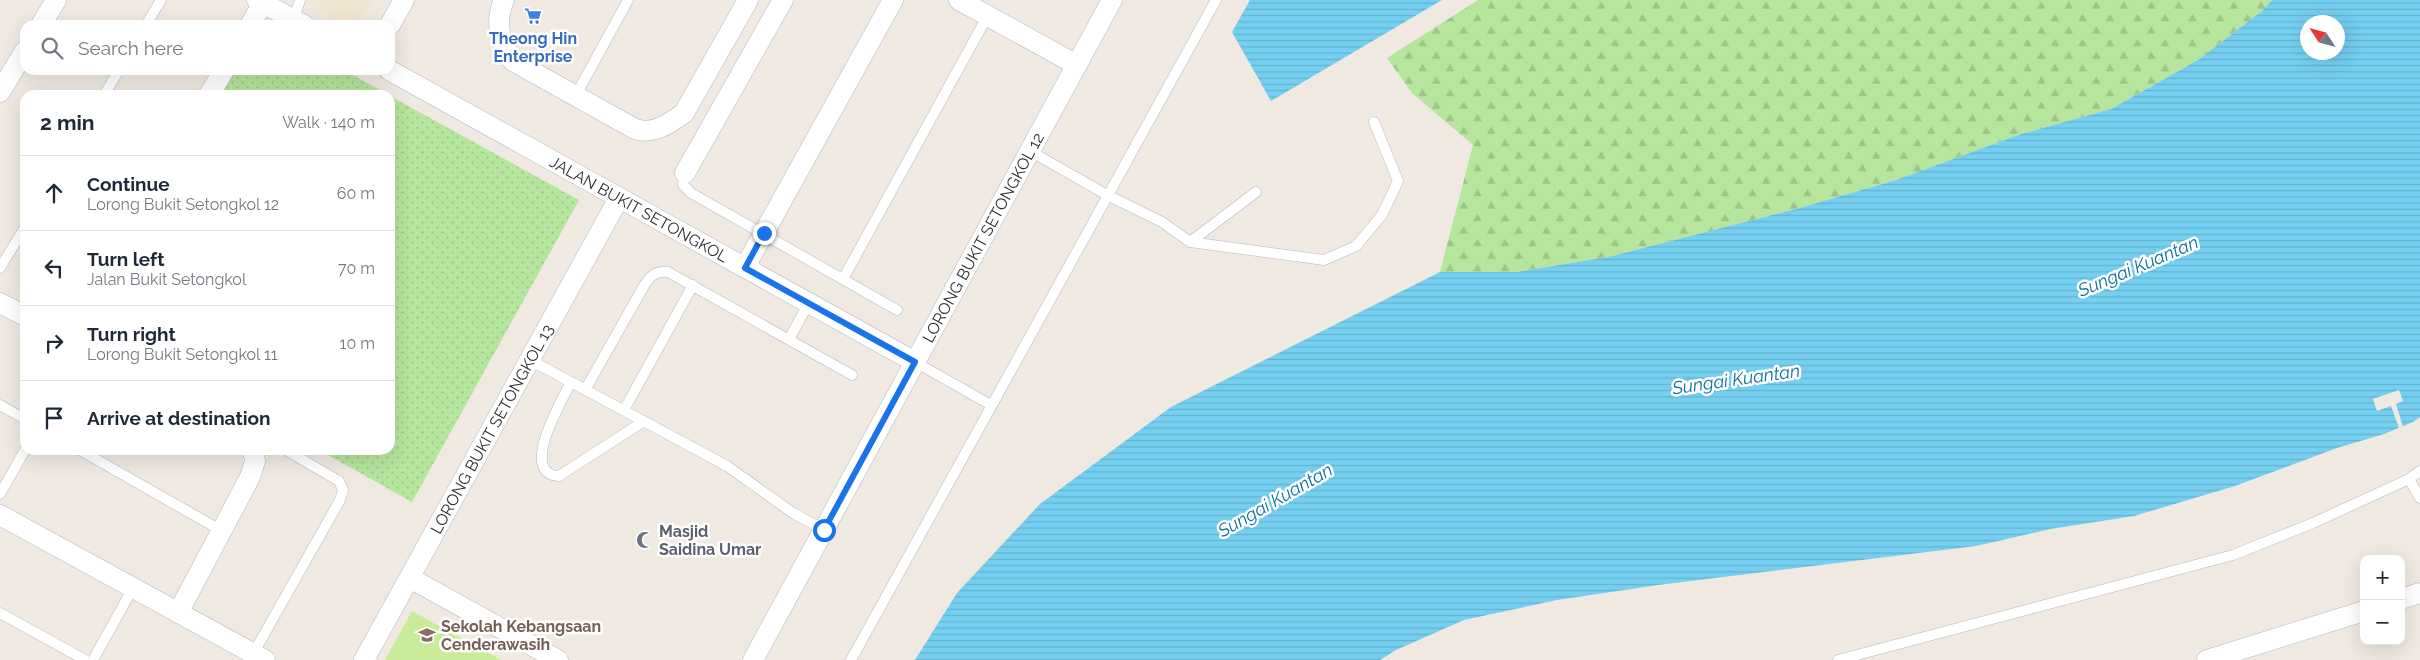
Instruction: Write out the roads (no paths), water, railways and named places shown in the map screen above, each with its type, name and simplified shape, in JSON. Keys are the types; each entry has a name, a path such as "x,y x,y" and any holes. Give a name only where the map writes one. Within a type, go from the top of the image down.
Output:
{"street":[{"path":"44,20 56,0"},
{"path":"393,20 404,0"},
{"path":"504,1 498,17 504,51 513,61 635,129 646,132 671,122 684,113 748,0"},
{"path":"685,174 783,0"},
{"path":"745,268 894,0"},
{"path":"959,0 1077,65"},
{"name":"LORONG BUKIT SETONGKOL 12","path":"753,660 1112,0"},
{"path":"252,20 260,2 295,20"},
{"path":"0,92 20,59"},
{"name":"JALAN BUKIT SETONGKOL","path":"395,73 915,362"},
{"path":"212,90 221,75"},
{"name":"LORONG BUKIT SETONGKOL 13","path":"364,660 619,198"},
{"path":"0,303 20,313"},
{"path":"178,613 250,476 255,461 254,455"},
{"path":"0,515 259,657"},
{"path":"410,578 558,660"},
{"path":"2405,598 2420,593"},
{"path":"2207,660 2360,612"}],"lane":[{"path":"149,20 161,0"},
{"path":"299,20 300,0"},
{"path":"576,95 628,0"},
{"path":"851,660 1216,0"},
{"path":"843,278 988,15"},
{"path":"107,90 116,75"},
{"path":"1030,151 1107,195 1162,222 1190,242 1324,260 1356,246 1382,215 1398,181 1374,122"},
{"path":"685,174 683,185 691,193 897,310"},
{"path":"1190,242 1256,192"},
{"path":"0,268 20,235"},
{"path":"585,390 651,276 659,271 668,272 693,285 852,375"},
{"path":"624,410 693,285"},
{"path":"790,339 810,303"},
{"path":"530,360 727,466 793,513 824,530"},
{"path":"915,362 991,405"},
{"path":"572,382 543,445 541,464 545,472 559,476 644,421"},
{"path":"0,405 20,416"},
{"path":"0,494 22,455"},
{"path":"89,455 222,530"},
{"path":"259,657 340,500 343,490 339,481 295,455"},
{"path":"1838,660 2233,555 2313,523 2409,479 2420,471"},
{"path":"2409,479 2420,498"},
{"path":"93,660 133,588"},
{"path":"0,613 85,660"}],"water":[{"path":"1250,0 1442,0 1271,101 1232,32"},
{"name":"Sungai Kuantan","path":"2272,0 2420,0 2420,417 2413,422 2235,486 2134,516 2050,529 1976,546 1658,585 1557,600 1464,620 1396,650 1380,660 915,660 957,593 1040,504 1171,407 1440,272 1517,272 1608,257 1796,209 1896,180 2021,134 2111,109 2198,60 2262,11"}],"place":[{"name":"Theong Hin Enterprise","path":"533,16"},
{"name":"Masjid Saidina Umar","path":"645,540"},
{"name":"Sekolah Kebangsaan Cenderawasih","path":"427,635"}]}
